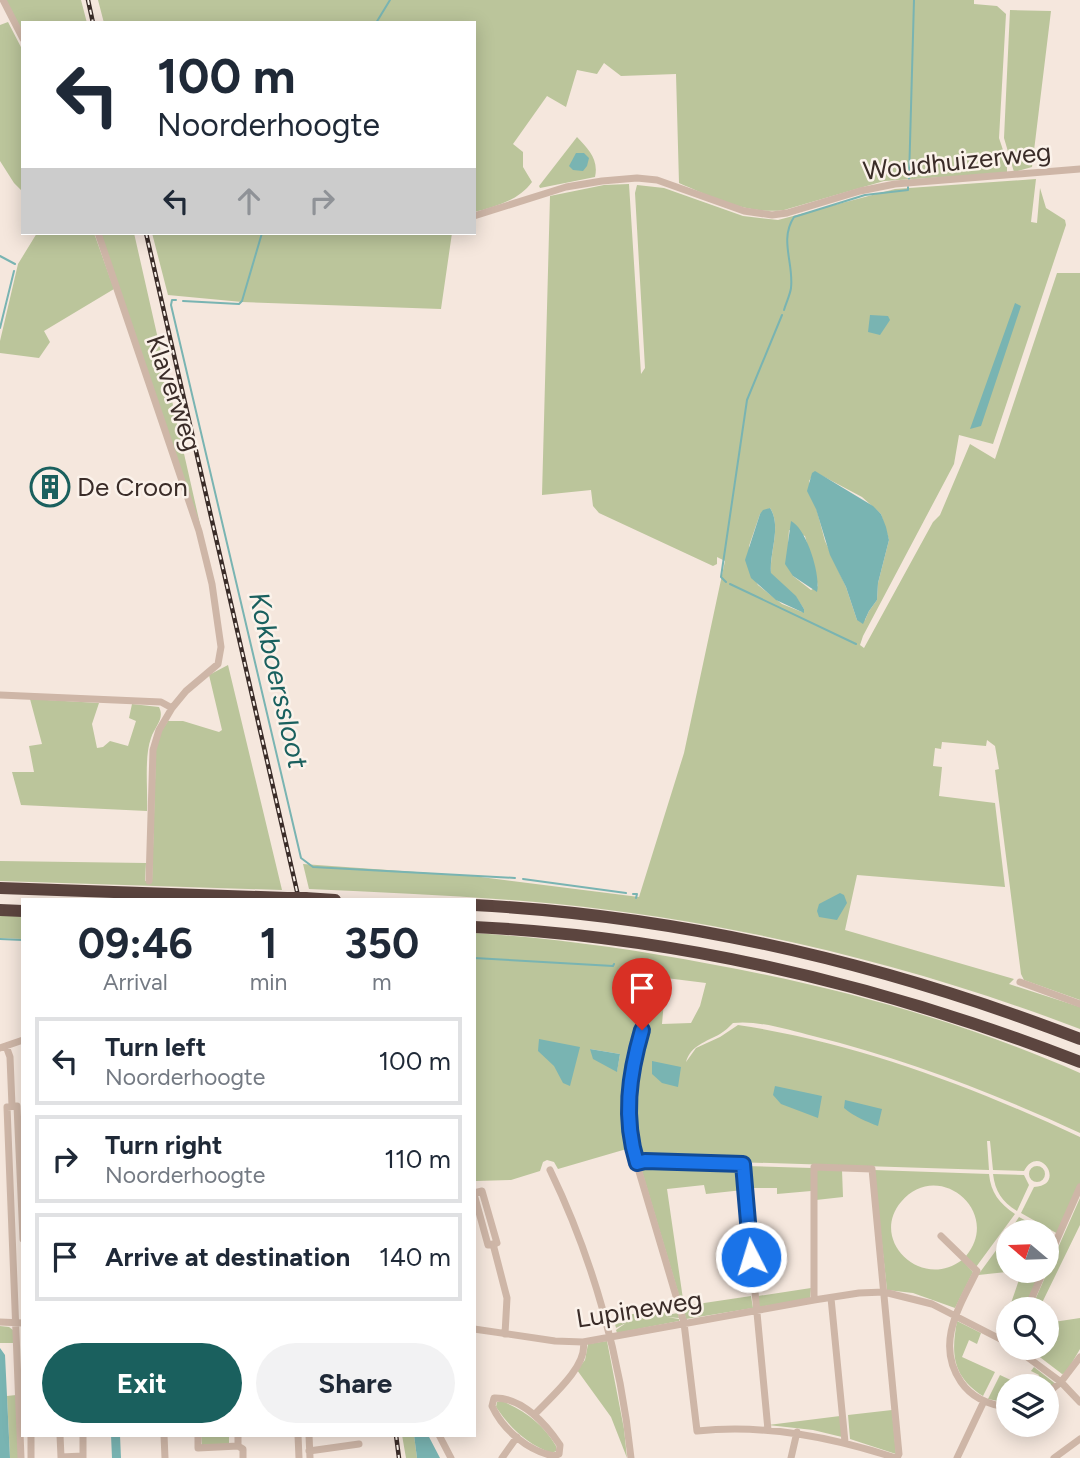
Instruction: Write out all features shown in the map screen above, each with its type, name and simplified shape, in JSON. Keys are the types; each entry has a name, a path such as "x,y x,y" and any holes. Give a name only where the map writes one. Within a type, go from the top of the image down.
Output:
{"highway":[{"path":"0,888 306,898"},
{"path":"476,905 618,919 774,946 904,979 996,1008 1080,1039"},
{"path":"0,910 21,911"},
{"path":"476,927 578,936 668,948 792,972 851,986 966,1020 1080,1062"}],"street":[{"path":"3,0 21,35"},
{"name":"Woudhuizerweg","path":"476,215 566,187 637,178 661,181 733,208 772,215 787,214 885,186 1080,169"},
{"name":"Klaverweg","path":"99,235 199,531 212,584 221,647 220,661 180,697 172,708"},
{"path":"0,695 161,702 172,708 154,744 149,881"},
{"path":"1020,982 1080,1004"},
{"path":"642,1030 628,1099 632,1148 684,1323 697,1431 797,1432 845,1442 897,1458 899,1454 872,1168 814,1167 814,1300"},
{"path":"21,1041 3,1047 10,1057 17,1106 21,1172"},
{"path":"17,1106 7,1107 19,1323 21,1458"},
{"path":"637,1163 743,1164 768,1430"},
{"path":"550,1170 568,1207 610,1336 625,1408 631,1458"},
{"path":"1059,1235 1080,1187"},
{"path":"476,1192 482,1191 497,1243 492,1244 507,1298 505,1334"},
{"path":"941,1236 977,1270 955,1314 949,1336 952,1364 965,1387 984,1401 996,1404"},
{"name":"Lupineweg","path":"476,1329 555,1342 583,1342 814,1300 859,1293 884,1293 932,1304 996,1336"},
{"path":"831,1298 845,1442"},
{"path":"0,1322 19,1323"},
{"path":"534,1415 582,1361 583,1342"},
{"path":"1061,1382 1080,1357"},
{"path":"1032,1360 1061,1382 1080,1402"},
{"path":"502,1398 534,1415 560,1445 559,1454 554,1456 541,1452 517,1437 498,1417 492,1400 502,1398"},
{"path":"957,1458 984,1401"},
{"path":"791,1458 797,1432"},
{"path":"31,1437 32,1458"},
{"path":"60,1437 61,1457 83,1457 82,1437"},
{"path":"164,1437 165,1458"},
{"path":"198,1437 198,1448 239,1446"},
{"path":"238,1437 243,1458"},
{"path":"298,1437 299,1458"},
{"path":"440,1437 451,1458"},
{"path":"502,1458 517,1437"},
{"path":"1054,1458 1080,1439"},
{"path":"309,1454 359,1444"}],"green space":[{"path":"6,0 81,0 86,21 21,21 21,29"},
{"path":"98,0 974,0 974,4 997,6 1006,14 999,138 1007,162 1007,173 884,181 784,210 744,207 679,183 676,74 621,76 604,63 597,74 577,70 566,107 547,96 513,144 523,152 523,167 532,182 527,188 506,202 476,212 476,21 103,21"},
{"path":"1010,10 1051,11 1032,167 1014,172 1004,138"},
{"path":"8,22 21,47 21,190 0,161 0,25"},
{"path":"577,137 594,160 595,177 540,188 539,186"},
{"path":"1036,179 1031,222 1037,223 1040,188 1046,208 1065,220 1066,225 993,444 959,435 954,464 863,636 860,645 864,648 933,522 940,515 970,444 995,459 1057,273 1080,273 1080,1000 1024,980 1021,974 995,770 999,769 995,746 987,740 986,746 942,742 941,749 935,748 933,766 942,767 939,796 995,803 1005,887 857,875 845,930 1014,979 1009,984 1080,1007 1080,1029 953,985 888,966 823,949 690,922 526,901 309,889 303,864 473,876 639,897 684,753 725,561 717,557 717,564 713,566 599,513 593,506 591,490 542,495 550,196 604,185 629,184 641,374 645,368 635,193 637,185 664,188 743,216 778,220 895,189","holes":["815,472 862,497 881,514 889,540 878,583 877,600 865,620 857,620 846,587 825,541 809,481","770,508 775,523 771,574 796,597 804,609 802,612 782,604 755,580 749,546 760,514","789,530 805,536 818,586 811,590 793,576 788,545"]},
{"path":"36,235 95,235 114,289 44,331 50,342 39,358 0,353 0,341 18,264"},
{"path":"101,235 134,235 202,533"},
{"path":"153,235 452,235 441,309 242,302 168,295"},
{"path":"228,665 282,890 0,881 0,861 146,863 145,881 152,881 156,748 160,733 168,721 183,721 219,732 222,730 209,675"},
{"path":"30,699 99,703 92,724 97,748 110,741 128,746 136,721 129,718 132,704 159,707 160,719 151,738 148,754 147,811 21,805 12,772 34,772 29,746 42,744"},
{"path":"0,916 21,916 21,939 0,938"},
{"path":"476,933 622,949 805,983 945,1022 1080,1073 1080,1133 1015,1104 915,1066 847,1045 763,1024 733,1023 722,1033 695,1048 686,1062 696,1048 738,1025 870,1055 955,1084 1039,1118 1080,1137 1080,1184 1059,1232 1059,1220 1033,1220 1021,1213 1034,1187 1044,1185 1049,1180 1047,1168 1037,1161 1030,1163 1024,1171 993,1170 990,1141 987,1141 989,1170 639,1159 632,1120 632,1101 637,1063 651,1007 647,1004 635,1038 628,1074 625,1112 630,1148 558,1169 554,1162 547,1160 543,1162 540,1171 511,1180 476,1181","holes":["666,978 706,983 700,1006 691,1023 662,1024","590,1049 620,1054 617,1071 607,1065"]},
{"path":"644,1164 740,1167 743,1190 706,1194 704,1185 667,1189 684,1306 751,1296 753,1308 686,1319 641,1168"},
{"path":"745,1166 812,1168 811,1191 777,1194 777,1188 748,1188"},
{"path":"1037,1166 1043,1168 1043,1180 1037,1182 1031,1180 1029,1174 1031,1168"},
{"path":"817,1169 842,1170 843,1197 816,1200"},
{"path":"874,1170 989,1174 997,1197 1015,1214 1011,1220 996,1220 996,1240 976,1267 966,1256 975,1239 977,1222 971,1208 961,1196 947,1188 932,1186 916,1190 901,1202 893,1217 891,1231 895,1245 904,1257 916,1265 931,1269 946,1268 962,1260 973,1272 955,1308 913,1293 887,1290"},
{"path":"993,1174 1024,1175 1029,1185 1017,1211 1000,1196"},
{"path":"1080,1198 1080,1225 1059,1268 1059,1246"},
{"path":"996,1250 996,1273 978,1275"},
{"path":"1018,1283 1037,1283 1030,1297 1013,1297"},
{"path":"1042,1283 1052,1283 1045,1297 1036,1297"},
{"path":"811,1288 810,1299 759,1307 758,1296"},
{"path":"664,1310 666,1315 678,1313 679,1318 667,1317 679,1321 617,1333 616,1330 626,1323 616,1328 615,1324 626,1322 625,1315"},
{"path":"1080,1318 1080,1349 1066,1373 1062,1374 1044,1360 1059,1360 1059,1321"},
{"path":"957,1321 981,1333 977,1344 969,1340 962,1357 995,1372 983,1396 965,1380 956,1363 954,1344"},
{"path":"0,1326 13,1330 13,1343 0,1343"},
{"path":"607,1341 627,1458 611,1417 577,1370 585,1360 588,1344"},
{"path":"1034,1367 1043,1374 1037,1374 1031,1371"},
{"path":"996,1383 996,1401 988,1399"},
{"path":"16,1395 19,1458 10,1458 7,1396"},
{"path":"502,1401 526,1414 539,1425 551,1438 556,1451 552,1453 535,1445 514,1429 496,1407 497,1402"},
{"path":"892,1410 896,1454 850,1439 848,1415"},
{"path":"840,1416 842,1437 813,1430 768,1425"},
{"path":"201,1437 229,1437 229,1444 202,1445"},
{"path":"402,1437 414,1437 417,1458 406,1458"}],"water":[{"path":"576,153 584,153 589,158 583,171 573,170 569,166"},
{"path":"1015,303 1021,306 981,426 970,429"},
{"path":"870,315 888,316 890,320 880,335 868,332"},
{"path":"815,471 873,506 881,514 886,527 889,540 878,583 877,600 863,624 857,620 807,491"},
{"path":"770,508 775,523 771,573 796,596 804,613 776,600 751,578 745,560 760,514"},
{"path":"791,521 802,533 812,554 817,575 817,592 793,576 785,564"},
{"path":"840,893 844,895 847,903 837,920 819,917 819,904"},
{"path":"539,1039 580,1047 570,1086 563,1083 554,1066 538,1051"},
{"path":"590,1049 620,1054 617,1072 593,1059"},
{"path":"652,1061 681,1067 678,1087 662,1083 652,1074"},
{"path":"775,1086 822,1096 818,1118 781,1104 773,1095"},
{"path":"845,1100 882,1109 878,1126 844,1108"},
{"path":"0,1348 5,1355 10,1458 0,1458"},
{"path":"111,1437 120,1437 121,1458 112,1458"},
{"path":"414,1437 429,1437 440,1458 417,1458"}],"waterway":[{"name":"Kokboerssloot","path":"377,21 390,0"},
{"path":"909,179 914,0"},
{"path":"784,310 791,288 787,243 794,217 865,195 908,190 908,187"},
{"name":"Kokboerssloot","path":"183,301 239,304 261,235"},
{"path":"0,256 15,264"},
{"path":"0,328 14,271"},
{"name":"Kokboerssloot","path":"176,300 172,300 171,305 301,858 313,867 515,878"},
{"path":"726,582 721,577 747,400 782,315"},
{"path":"730,584 856,644"},
{"name":"Kokboerssloot","path":"523,879 626,893"},
{"name":"Kokboerssloot","path":"633,894 637,894 636,898"},
{"path":"0,939 21,940"},
{"path":"476,958 614,964"}],"railway":[{"path":"88,0 93,21"},
{"path":"146,235 299,898"},
{"path":"396,1437 399,1458"}],"place":[{"name":"De Croon","path":"50,487"}],"route":[{"path":"642,1030 628,1099 632,1148 637,1163 743,1164 751,1257"}]}
